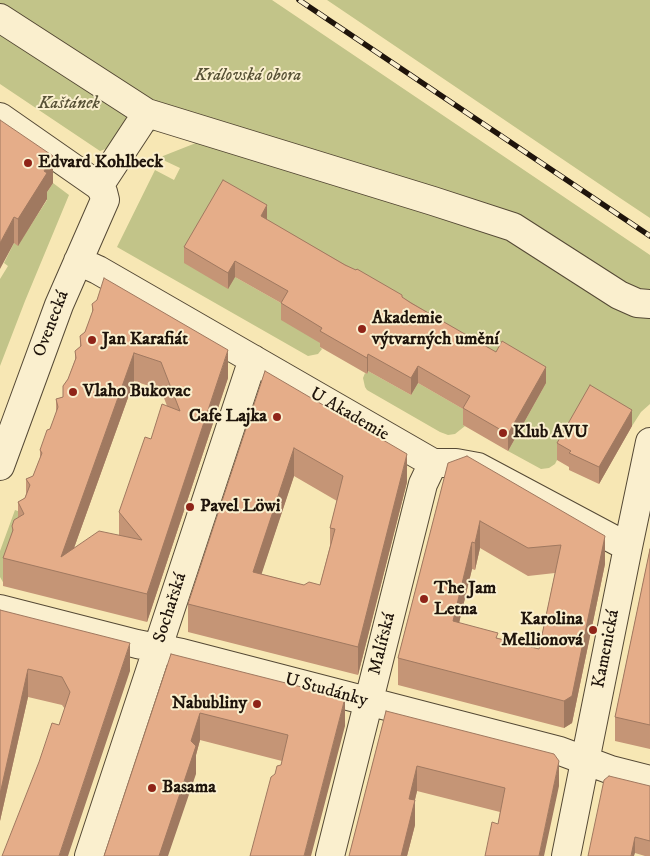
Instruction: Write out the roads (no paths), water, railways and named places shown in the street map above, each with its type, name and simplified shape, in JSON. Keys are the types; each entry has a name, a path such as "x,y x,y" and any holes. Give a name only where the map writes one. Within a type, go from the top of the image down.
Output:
{"street":[{"path":"0,18 147,113 433,201 513,228 619,295 637,303 650,304"},
{"path":"0,117 99,186 147,113"},
{"name":"Ovenecká","path":"0,466 58,305 105,200 99,186"},
{"name":"U Akademie","path":"78,261 98,270 433,463"},
{"name":"Sochařská","path":"89,856 253,359"},
{"name":"Kamenická","path":"566,856 650,442"},
{"path":"433,463 456,462 478,466 628,546"},
{"name":"Malířská","path":"330,856 423,484 433,463"},
{"name":"U Studánky","path":"0,609 560,751 611,770 650,780"}],"railway":[{"path":"299,0 650,236"}],"place":[{"name":"Edvard Kohlbeck","path":"28,163"},
{"name":"Akademie výtvarných umění","path":"362,329"},
{"name":"Jan Karafiát","path":"92,340"},
{"name":"Vlaho Bukovac","path":"73,392"},
{"name":"Cafe Lajka","path":"277,417"},
{"name":"Klub AVU","path":"503,433"},
{"name":"Pavel Löwi","path":"190,507"},
{"name":"The Jam Letna","path":"424,599"},
{"name":"Karolina Mellionová","path":"593,630"},
{"name":"Nabubliny","path":"257,704"},
{"name":"Basama","path":"152,788"}],"park label":[{"name":"Královská obora","path":"248,76"},
{"name":"Kaštánek","path":"69,104"}]}
